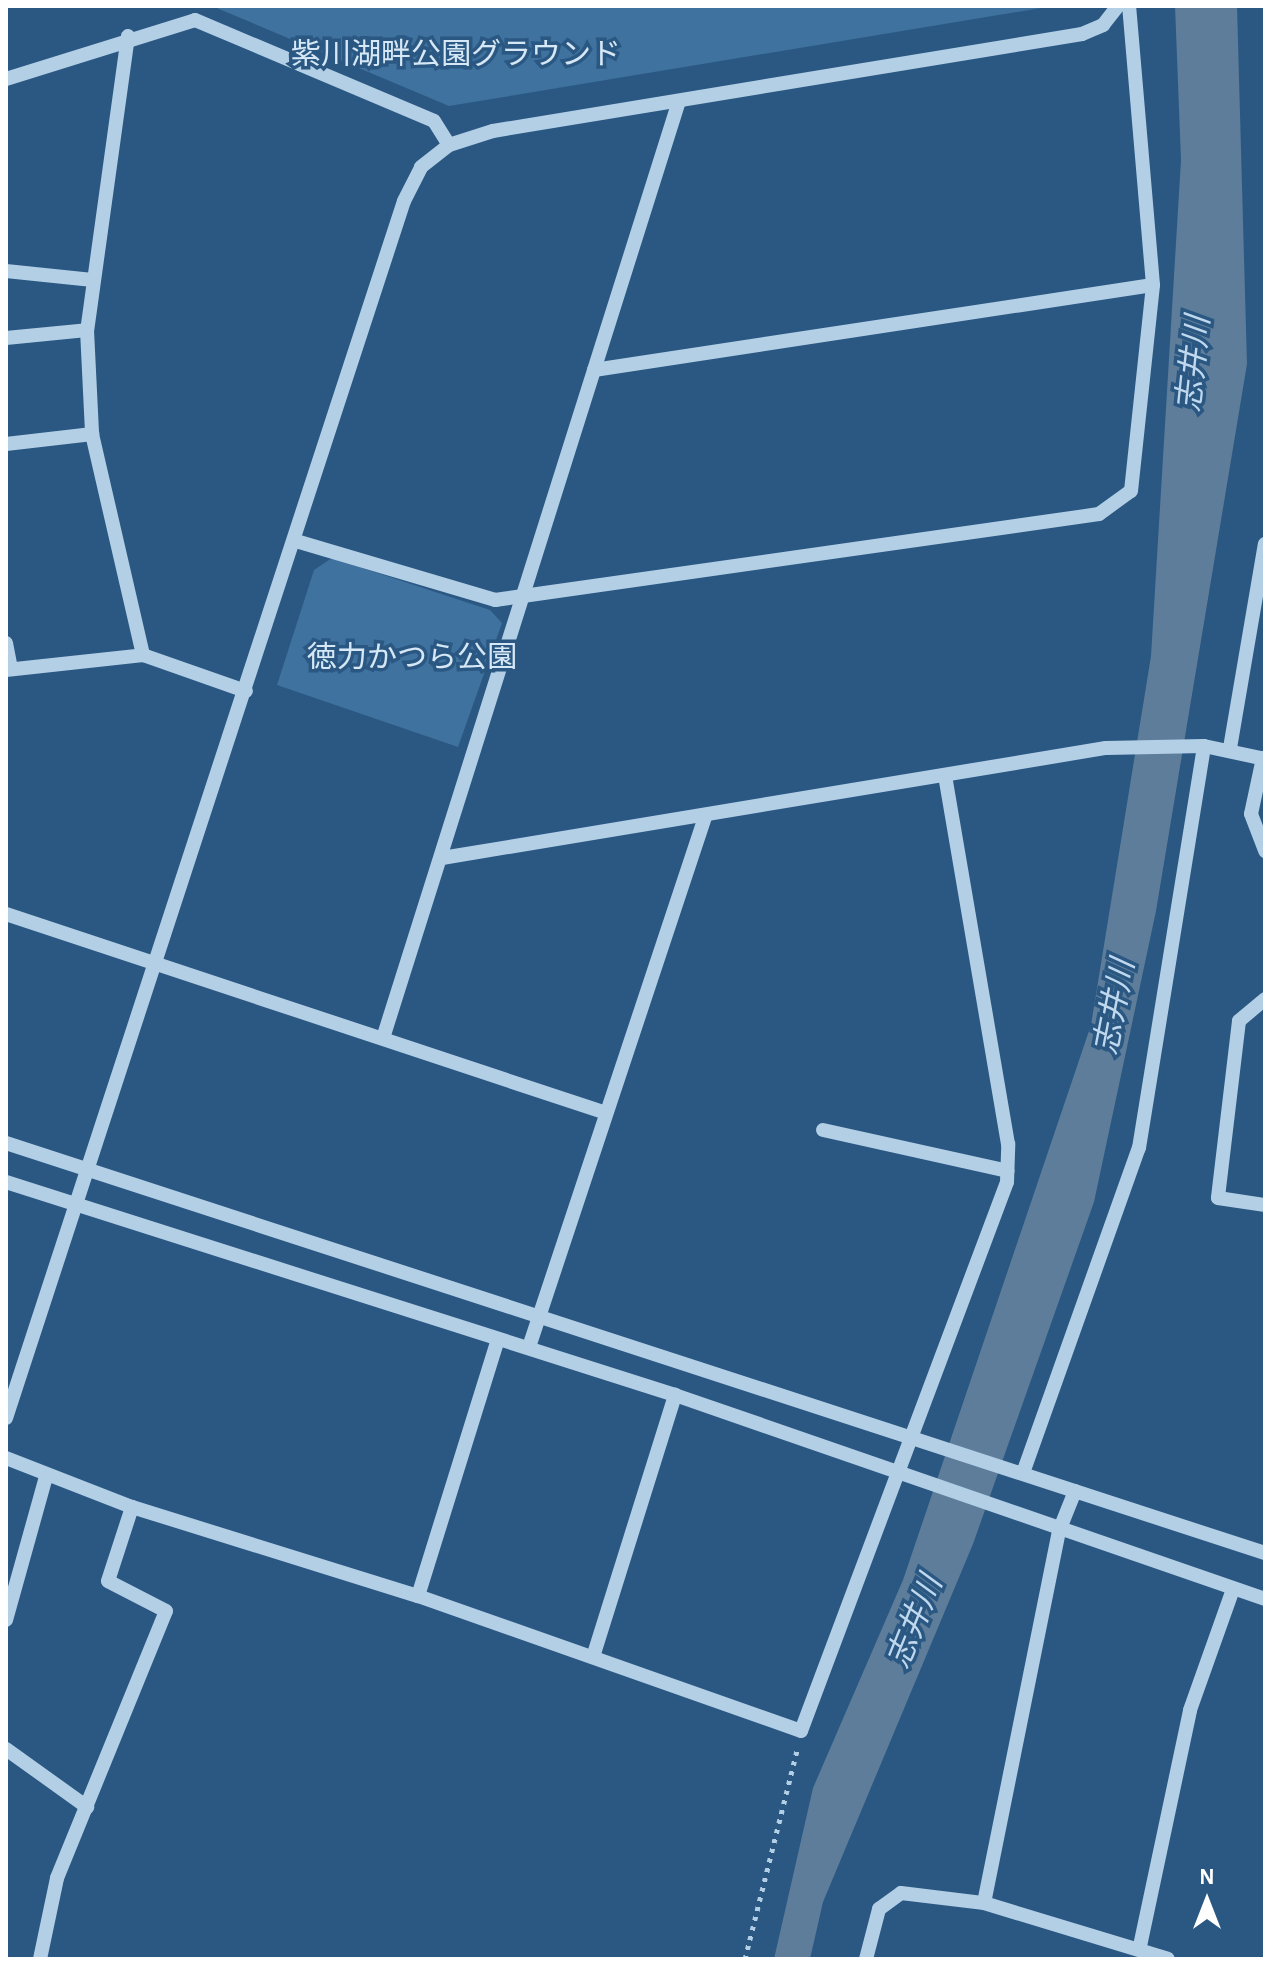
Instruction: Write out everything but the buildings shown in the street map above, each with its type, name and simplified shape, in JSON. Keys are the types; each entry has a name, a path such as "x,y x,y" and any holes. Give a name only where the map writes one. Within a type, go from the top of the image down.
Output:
{"street":[{"path":"6,1418 158,965 404,201 421,167 449,145 679,101 1082,34 1103,25 1118,6"},
{"path":"296,541 495,600 1099,514 1131,491 1153,285 1129,6"},
{"path":"6,79 193,13 434,121 449,145"},
{"path":"128,36 87,330 92,434 143,655"},
{"path":"384,1035 679,101"},
{"path":"6,271 93,280"},
{"path":"594,370 1153,285"},
{"path":"6,338 87,330"},
{"path":"6,444 92,434"},
{"path":"1230,748 1265,544"},
{"path":"6,643 8,669 143,655 246,691"},
{"path":"442,858 705,817 1106,748 1204,746 1230,748 1264,758 1251,814 1265,851"},
{"path":"1017,1470 1139,1148 1204,746"},
{"path":"6,1458 46,1477 132,1507 418,1596 801,1731 893,1473 911,1433 1008,1171 945,775"},
{"path":"529,1347 705,817"},
{"path":"6,914 384,1035 606,1113"},
{"path":"1265,999 1239,1021 1218,1198 1265,1205"},
{"path":"823,1130 1008,1171"},
{"path":"6,1143 941,1442 1075,1491 1265,1553"},
{"path":"6,1182 675,1395 1059,1531 1265,1599"},
{"path":"418,1596 498,1339"},
{"path":"593,1657 675,1395"},
{"path":"6,1620 46,1477"},
{"path":"984,1903 1059,1531 1075,1491"},
{"path":"40,1959 57,1878 166,1611 108,1581 132,1507"},
{"path":"1140,1946 1190,1710 1233,1589"},
{"path":"6,1749 87,1807"},
{"path":"866,1959 879,1909 901,1893 984,1903 1140,1946 1168,1959"}],"path":[{"path":"745,1959 801,1731"}],"green space":[{"name":"紫川湖畔公園グラウンド","path":"212,6 1053,6 449,106"},
{"name":"徳力かつら公園","path":"332,558 490,610 502,623 458,747 277,685 314,570"}],"water":[{"name":"志井川","path":"1175,6 1237,6 1247,364 1156,911 1094,1202 973,1544 823,1902 810,1959 774,1959 813,1788 903,1580 1091,1025 1151,656 1181,160"}]}
